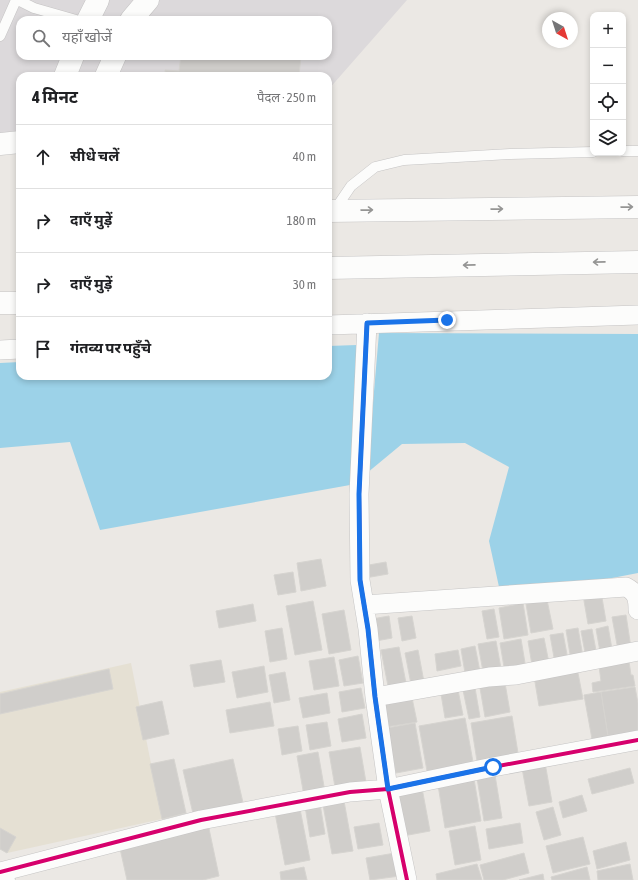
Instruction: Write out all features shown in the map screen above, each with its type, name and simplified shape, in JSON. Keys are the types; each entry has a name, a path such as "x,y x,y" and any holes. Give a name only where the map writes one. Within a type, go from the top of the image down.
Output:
{"main road":[{"path":"90,16 98,0"},
{"path":"134,16 148,0"},
{"path":"67,72 71,60"},
{"path":"108,72 113,60"},
{"path":"332,211 638,207"},
{"path":"332,268 638,262"},
{"path":"0,874 4,880"}],"street":[{"path":"332,325 638,315"},
{"path":"367,323 359,494 360,580 388,789 406,880"},
{"path":"0,350 16,349"},
{"path":"364,605 626,587 634,591 638,598 638,610"},
{"path":"375,697 489,677 516,675 638,650"},
{"path":"0,874 201,820 350,792 388,789 493,767 638,740"}],"lane":[{"path":"0,36 17,0 34,8 62,16"},
{"path":"626,151 638,150"},
{"path":"332,210 351,186 376,167 404,160 510,154 590,152"}],"shaded area":[{"path":"0,0 407,0 332,85 332,72 16,72 16,137 0,135"},
{"path":"131,663 162,819 7,853 0,849 0,692"}],"water":[{"path":"379,333 638,334 638,573 576,585 501,596 489,541 509,467 465,443 402,444 367,473"},
{"path":"357,345 350,485 100,530 70,442 0,448 0,363 16,362 16,380 332,380 332,346"}],"building":[{"path":"180,60 301,60 299,72 165,72 165,70 179,71"},
{"path":"321,559 326,586 301,591 297,563"},
{"path":"386,562 388,574 365,578 363,566"},
{"path":"293,572 296,592 278,595 274,575"},
{"path":"601,592 606,621 588,624 583,595"},
{"path":"547,600 553,629 531,633 526,604"},
{"path":"313,601 322,650 295,655 286,606"},
{"path":"523,603 528,635 504,639 499,608"},
{"path":"253,604 256,621 219,628 216,611"},
{"path":"494,609 499,637 487,639 482,611"},
{"path":"344,610 351,650 329,654 322,614"},
{"path":"626,615 631,648 618,650 612,617"},
{"path":"389,616 392,638 376,641 372,619"},
{"path":"412,616 416,638 402,641 398,618"},
{"path":"608,626 613,655 601,657 596,629"},
{"path":"282,628 287,659 270,662 265,631"},
{"path":"578,628 583,657 571,660 566,630"},
{"path":"592,629 597,656 586,658 581,631"},
{"path":"563,633 568,660 555,663 550,635"},
{"path":"544,638 550,668 533,671 528,641"},
{"path":"521,639 526,669 505,673 500,643"},
{"path":"496,641 502,674 484,677 478,644"},
{"path":"475,646 481,677 466,679 461,649"},
{"path":"399,647 406,683 388,686 381,650"},
{"path":"418,650 424,682 411,684 405,653"},
{"path":"458,650 461,666 437,671 435,654"},
{"path":"628,655 631,675 633,675 635,686 593,692 592,683 601,681 598,659"},
{"path":"358,656 363,683 344,686 339,660"},
{"path":"334,657 339,686 314,690 309,661"},
{"path":"221,660 225,682 194,687 190,665"},
{"path":"264,666 268,692 237,698 232,672"},
{"path":"577,668 583,699 539,706 534,676"},
{"path":"109,669 113,689 0,714 0,694"},
{"path":"285,672 290,700 274,703 269,675"},
{"path":"505,683 510,712 485,717 480,688"},
{"path":"457,685 463,715 445,718 440,688"},
{"path":"635,687 638,703 638,731 608,736 601,692"},
{"path":"361,688 365,708 342,712 339,692"},
{"path":"475,688 480,717 469,719 463,690"},
{"path":"601,692 608,736 592,739 584,695"},
{"path":"327,693 330,713 303,718 299,698"},
{"path":"411,693 417,722 386,727 381,698"},
{"path":"162,701 169,734 143,740 136,707"},
{"path":"270,702 274,726 230,733 226,710"},
{"path":"362,714 366,738 342,742 338,719"},
{"path":"512,716 518,753 477,761 471,723"},
{"path":"465,718 473,762 427,771 419,726"},
{"path":"327,722 331,746 310,750 306,725"},
{"path":"415,723 423,768 396,773 387,728"},
{"path":"298,726 302,751 282,755 278,729"},
{"path":"360,747 367,788 336,793 329,752"},
{"path":"318,752 325,792 304,796 297,756"},
{"path":"174,759 186,813 162,819 150,764"},
{"path":"233,759 244,807 194,818 183,770"},
{"path":"545,763 552,802 529,806 522,768"},
{"path":"630,768 634,783 592,794 588,779"},
{"path":"495,775 502,818 484,821 477,778"},
{"path":"474,779 481,821 445,828 438,785"},
{"path":"422,788 430,831 403,836 396,793"},
{"path":"582,795 587,811 563,818 559,802"},
{"path":"344,801 353,851 332,854 323,805"},
{"path":"320,804 325,834 310,837 305,806"},
{"path":"553,807 561,835 544,840 536,812"},
{"path":"300,809 310,860 285,865 275,813"},
{"path":"379,823 383,845 358,849 354,827"},
{"path":"520,823 523,843 489,849 486,829"},
{"path":"208,824 219,876 203,880 127,880 119,844"},
{"path":"475,826 481,860 455,865 449,831"},
{"path":"0,828 16,837 7,853 0,849"},
{"path":"583,837 590,864 553,873 546,846"},
{"path":"626,842 630,860 597,869 593,851"},
{"path":"395,853 400,876 370,880 366,858"},
{"path":"524,853 529,873 503,880 484,880 480,865"},
{"path":"477,864 482,880 437,880 436,874"},
{"path":"630,864 633,880 598,880 597,871"},
{"path":"304,867 307,880 281,880 280,872"},
{"path":"587,867 590,880 552,880 551,877"},
{"path":"543,874 544,880 519,880"}],"cycle path":[{"path":"367,323 359,494 360,580 368,629 375,697 388,789 407,880"},
{"path":"0,872 201,820 350,792 388,789 493,767 638,740"}],"route":[{"path":"447,320 367,323 359,494 360,580 368,629 375,697 388,789 493,767"}]}
